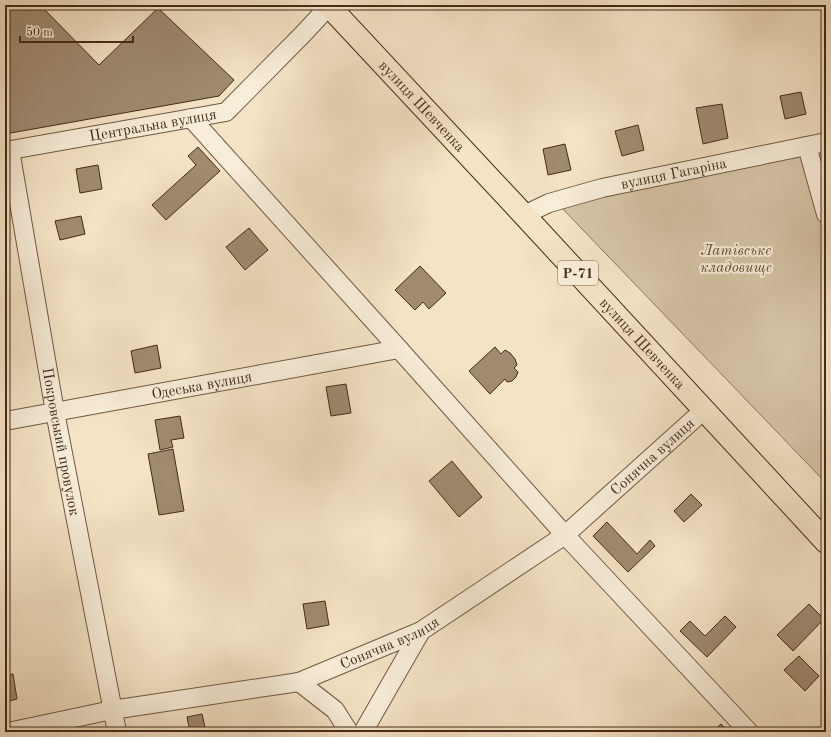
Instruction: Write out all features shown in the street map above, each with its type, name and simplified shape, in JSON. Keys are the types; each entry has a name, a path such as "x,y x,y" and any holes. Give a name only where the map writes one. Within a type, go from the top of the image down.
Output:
{"main road":[{"name":"вулиця Шевченка","path":"329,5 826,542"}],"street":[{"name":"Центральна вулиця","path":"8,150 226,112 304,33 329,5"},
{"path":"191,118 565,535 749,732"},
{"name":"вулиця Гагаріна","path":"524,216 549,203 602,188 826,142"},
{"path":"807,146 826,214"},
{"name":"Покровський провулок","path":"8,150 117,732"},
{"name":"Одеська вулиця","path":"5,421 399,349"},
{"name":"Сонячна вулиця","path":"8,732 112,710 299,682 421,631 565,535 704,410"},
{"path":"363,732 421,631"},
{"path":"299,682 334,710 349,732"}],"green space":[{"name":"Латівське кладовище","path":"826,148 826,483 559,205"}],"building":[{"path":"14,5 40,5 99,65 158,8 234,80 219,96 5,134 5,14"},
{"path":"801,92 806,114 785,119 780,96"},
{"path":"722,104 728,138 703,144 696,108"},
{"path":"638,125 644,150 622,156 615,131"},
{"path":"565,144 571,170 548,175 543,149"},
{"path":"198,147 220,171 166,220 152,205 196,165 188,156"},
{"path":"98,165 102,189 80,193 76,169"},
{"path":"81,216 85,234 60,240 55,221"},
{"path":"249,228 268,250 245,270 226,247"},
{"path":"420,266 446,293 429,309 423,302 415,310 395,290"},
{"path":"157,345 161,368 135,373 131,351"},
{"path":"495,347 501,354 505,350 510,353 515,359 517,365 514,368 518,372 512,381 507,382 505,379 490,394 469,371"},
{"path":"346,384 351,413 331,416 326,387"},
{"path":"180,416 184,438 171,440 173,447 160,450 155,420"},
{"path":"173,449 184,511 159,515 148,454"},
{"path":"452,461 482,497 459,517 429,481"},
{"path":"691,494 702,505 684,522 674,511"},
{"path":"607,522 637,554 650,540 655,546 628,572 593,536"},
{"path":"325,601 329,625 307,629 303,604"},
{"path":"809,604 824,619 793,651 777,635"},
{"path":"725,616 736,627 707,657 680,631 690,621 705,636"},
{"path":"799,656 819,676 805,691 784,670"},
{"path":"13,674 17,699 5,702 5,675"},
{"path":"202,714 206,732 190,732 187,717"},
{"path":"721,724 729,732 712,732"}]}
